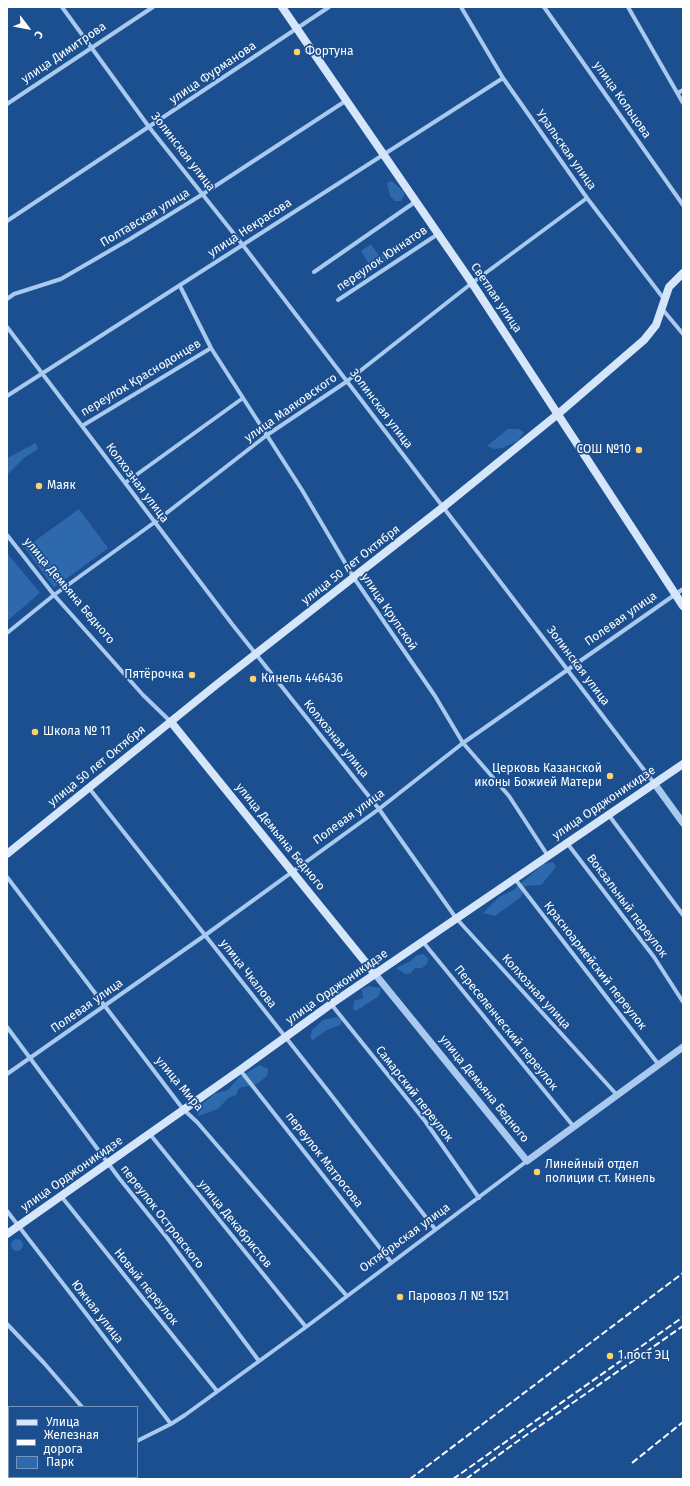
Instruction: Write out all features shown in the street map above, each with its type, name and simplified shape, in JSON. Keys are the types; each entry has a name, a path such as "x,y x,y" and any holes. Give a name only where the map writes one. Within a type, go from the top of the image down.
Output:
{"main road":[{"name":"Светлая улица","path":"282,7 472,283 683,606"},
{"name":"улица 50 лет Октября","path":"7,854 255,654 354,578 558,414 644,340 656,325 669,287 683,273"},
{"name":"улица Демьяна Бедного","path":"171,722 375,974"},
{"name":"улица Орджоникидзе","path":"7,1234 331,1004 515,879 607,814 683,764"}],"street":[{"name":"Золинская улица","path":"62,7 149,127 242,244 683,823"},
{"name":"улица Димитрова","path":"7,104 153,7"},
{"name":"улица Фурманова","path":"7,221 329,7"},
{"name":"Уральская улица","path":"461,7 503,78 587,198 664,299"},
{"name":"улица Кольцова","path":"544,7 683,205"},
{"path":"628,7 683,103"},
{"name":"улица Некрасова","path":"7,396 42,372 180,286 242,244 503,78"},
{"path":"678,94 683,90"},
{"name":"Полтавская улица","path":"7,299 14,294 61,279 203,194 347,100"},
{"name":"улица Маяковского","path":"7,633 54,595 154,522 267,435 346,382 472,283 587,198"},
{"path":"314,272 415,202"},
{"name":"переулок Юннатов","path":"338,300 438,234"},
{"name":"улица Крупской","path":"180,286 211,348 267,435 354,578 435,696 463,743 509,796 548,856"},
{"path":"662,310 683,334"},
{"name":"Колхозная улица","path":"7,327 255,654 379,809 456,918 617,1095"},
{"name":"переулок Краснодонцев","path":"82,426 211,348"},
{"path":"125,483 243,398"},
{"name":"улица Демьяна Бедного","path":"7,535 54,595 143,695 171,722"},
{"name":"Полевая улица","path":"7,1074 204,936 292,870 379,809 463,743 675,593 683,589"},
{"name":"улица Чкалова","path":"89,788 435,1230"},
{"path":"607,814 683,915"},
{"name":"Вокзальный переулок","path":"566,843 654,957 683,1002"},
{"name":"улица Мира","path":"7,878 183,1109 202,1128 346,1295"},
{"name":"Красноармейский переулок","path":"515,879 659,1065"},
{"name":"Переселенческий переулок","path":"423,942 574,1127"},
{"name":"улица Демьяна Бедного","path":"375,974 527,1161"},
{"name":"Самарский переулок","path":"331,1004 425,1121 479,1198"},
{"name":"переулок Островского","path":"7,1027 108,1163 168,1239 259,1360"},
{"name":"Октябрьская улица","path":"138,1440 171,1424 217,1392 527,1161 683,1048"},
{"name":"переулок Матросова","path":"240,1070 391,1262"},
{"name":"улица Декабристов","path":"149,1133 306,1327"},
{"name":"Новый переулок","path":"60,1196 217,1392"},
{"name":"Южная улица","path":"7,1211 171,1424"},
{"path":"7,1324 44,1363 81,1406"}],"green space":[{"path":"392,181 404,192 404,196 401,201 395,201 390,196 387,183"},
{"path":"371,244 379,256 386,251 391,258 373,270 361,251"},
{"path":"508,429 518,429 524,432 518,441 502,448 494,449 487,446"},
{"path":"36,443 38,449 24,458 7,475 7,458"},
{"path":"79,509 108,548 54,588 25,548"},
{"path":"7,553 40,593 7,621"},
{"path":"553,862 556,867 541,885 525,886 521,897 495,916 483,913 499,897 512,891 543,864"},
{"path":"423,954 428,958 427,964 422,968 415,968 411,973 406,974 396,968 411,961 417,955"},
{"path":"369,986 381,988 379,996 356,1011 353,1009 354,1001 363,998 362,989"},
{"path":"337,1017 342,1021 340,1025 325,1031 313,1040 310,1038 312,1030 323,1020"},
{"path":"260,1065 268,1069 267,1076 257,1084 239,1088 236,1095 228,1098 218,1109 199,1116 195,1110 214,1094 228,1090 238,1078"},
{"path":"17,1239 21,1241 23,1245 21,1249 17,1251 13,1249 11,1245 13,1241"}],"railway":[{"path":"410,1479 683,1273"},
{"path":"453,1479 683,1317"},
{"path":"466,1479 683,1326"},
{"path":"632,1463 683,1422"}],"place":[{"name":"Фортуна","path":"297,52"},
{"name":"СОШ №10","path":"639,450"},
{"name":"Маяк","path":"39,486"},
{"name":"Пятёрочка","path":"192,675"},
{"name":"Кинель 446436","path":"253,679"},
{"name":"Школа № 11","path":"35,732"},
{"name":"Церковь Казанской иконы Божией Матери","path":"610,776"},
{"name":"Линейный отдел полиции ст. Кинель","path":"537,1172"},
{"name":"Паровоз Л № 1521","path":"400,1297"},
{"name":"1 пост ЭЦ","path":"610,1356"}]}
